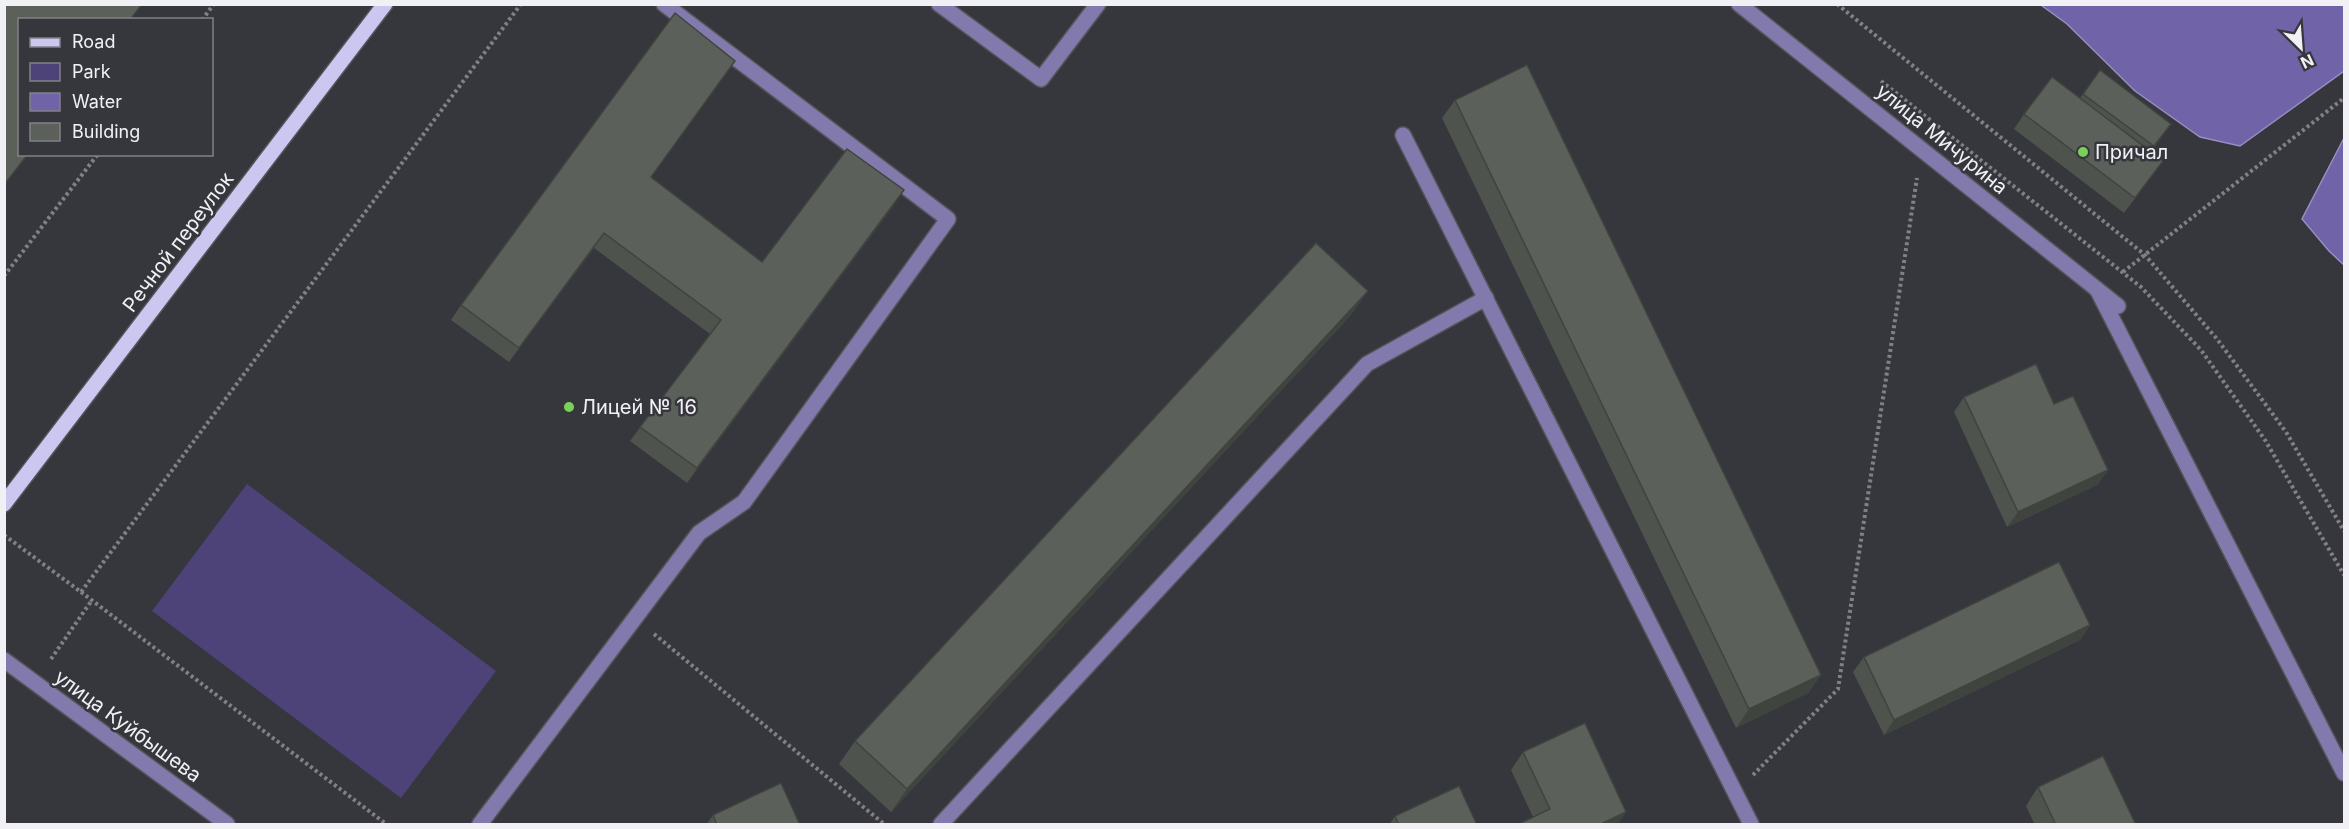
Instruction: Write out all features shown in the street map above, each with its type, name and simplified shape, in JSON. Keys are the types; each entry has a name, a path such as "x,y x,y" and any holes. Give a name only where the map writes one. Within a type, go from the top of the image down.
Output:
{"main road":[{"name":"Речной переулок","path":"4,504 385,4"}],"street":[{"path":"480,825 699,533 744,502 948,219 664,4"},
{"path":"939,4 1041,79 1098,4"},
{"name":"улица Мичурина","path":"1739,4 2118,306"},
{"path":"1403,135 1751,825"},
{"path":"2098,291 2344,772"},
{"path":"941,825 1366,364 1486,298"},
{"name":"улица Куйбышева","path":"4,660 227,825"}],"path":[{"path":"203,18 213,4"},
{"path":"81,592 522,4"},
{"path":"1837,4 2145,255 2217,339 2286,432 2344,531"},
{"path":"2098,291 2344,98"},
{"path":"1735,792 1838,689 1921,150"},
{"path":"4,276 96,156"},
{"path":"4,535 386,825"},
{"path":"51,659 92,600"},
{"path":"635,618 884,825"}],"green space":[{"path":"247,484 496,671 401,798 152,611"}],"water":[{"path":"2041,5 2344,5 2344,71 2240,146 2200,137 2135,91 2067,24"},
{"path":"2344,138 2344,265 2302,219"}],"building":[{"path":"4,4 142,4 132,18 18,18 18,156 26,156 4,185"},
{"path":"675,13 735,61 651,177 762,262 847,149 904,190 697,468 640,427 721,320 604,233 519,348 461,305"},
{"path":"1527,65 1821,675 1749,709 1455,100"},
{"path":"2100,70 2171,124 2154,146 2083,94"},
{"name":"Причал","path":"2052,77 2163,161 2135,198 2024,114"},
{"path":"1316,243 1368,291 907,789 855,741"},
{"path":"2036,364 2054,404 2073,396 2108,470 2018,512 1964,397"},
{"path":"2059,562 2090,625 1894,720 1864,657"},
{"path":"1585,723 1626,812 1599,825 1517,825 1550,809 1523,752"},
{"path":"2103,756 2136,825 2056,825 2038,787"},
{"path":"781,783 800,825 717,825 713,815"},
{"path":"1459,786 1477,825 1399,825 1395,816"}],"place":[{"name":"Причал","path":"2083,152"},
{"name":"Лицей № 16","path":"569,407"}]}
